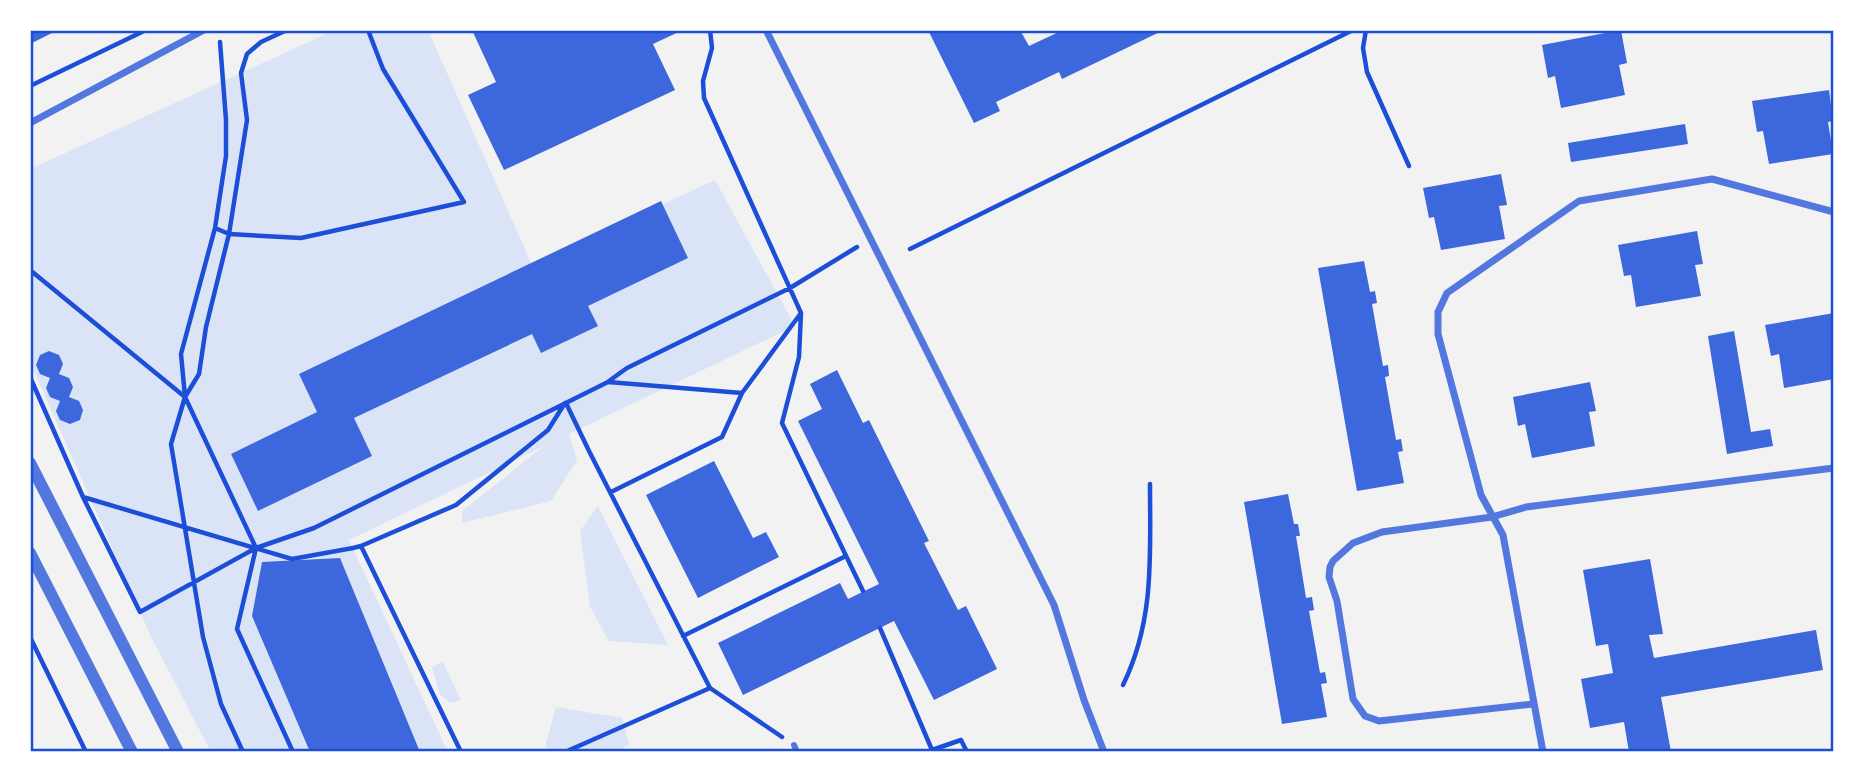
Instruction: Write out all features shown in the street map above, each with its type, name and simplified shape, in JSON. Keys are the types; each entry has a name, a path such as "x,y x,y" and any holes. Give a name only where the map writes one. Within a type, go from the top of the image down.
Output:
{"street":[{"path":"30,123 204,30"},
{"path":"766,30 1054,605 1084,701 1104,752"},
{"path":"1543,752 1503,535 1481,495 1438,334 1438,312 1447,293 1579,201 1712,179 1834,212"},
{"path":"30,463 178,752"},
{"path":"1533,704 1379,721 1365,716 1353,699 1337,601 1329,577 1333,561 1353,543 1382,532 1492,517 1526,507 1834,468"},
{"path":"30,553 132,752"}],"path":[{"path":"30,86 146,30"},
{"path":"243,752 221,704 204,637 171,444 186,397 199,374 206,327 229,234 247,120 241,73 247,54 261,42 287,30"},
{"path":"215,228 229,234 301,238 464,202 383,69 368,30"},
{"path":"710,30 712,48 703,81 704,98 802,313 799,357 782,423 863,591"},
{"path":"910,249 1353,30"},
{"path":"1366,30 1363,48 1367,72 1409,166"},
{"path":"220,42 226,156 215,228 181,354 186,397 256,548 237,629 293,752"},
{"path":"30,377 83,497 139,612 256,548 314,528 608,382 627,368 790,288 858,246"},
{"path":"30,270 186,397"},
{"path":"611,492 722,437 743,393 802,313"},
{"path":"608,382 743,393"},
{"path":"566,402 710,688 795,749"},
{"path":"83,497 292,559 361,546 456,505 548,430 566,402"},
{"path":"1123,685 1136,654 1150,588 1150,484"},
{"path":"361,546 461,752"},
{"path":"684,636 846,556"},
{"path":"880,628 930,751 961,740 967,752"},
{"path":"30,637 86,752"},
{"path":"565,752 710,688"}],"shaded area":[{"path":"335,30 428,30 532,265 715,180 795,326 569,434 577,460 551,501 462,523 462,511 544,446 349,540 448,752 211,752 152,639 30,362 30,169"},
{"path":"598,506 668,645 609,641 590,607 580,531"},
{"path":"443,662 461,700 450,703 440,695 432,667"},
{"path":"556,707 622,718 629,744 618,752 557,752 545,747"}],"building":[{"path":"30,30 58,30 30,44"},
{"path":"472,30 683,30 653,44 675,90 504,170 468,95 496,82"},
{"path":"928,30 1020,30 1029,46 1063,30 1164,30 1062,79 1059,72 996,102 1000,111 974,123"},
{"path":"1621,30 1627,63 1619,65 1625,95 1561,108 1555,76 1548,78 1542,45"},
{"path":"1829,90 1833,121 1828,122 1833,154 1769,164 1763,131 1757,132 1752,101"},
{"path":"1685,124 1688,144 1571,162 1568,143"},
{"path":"1501,174 1507,205 1499,206 1505,239 1441,250 1434,217 1429,218 1423,188"},
{"path":"661,201 688,258 588,306 598,326 541,353 532,334 354,418 372,456 258,511 231,454 317,412 299,374"},
{"path":"1697,231 1703,264 1695,265 1701,296 1636,307 1631,275 1624,276 1618,245"},
{"path":"1364,261 1370,292 1375,291 1377,303 1372,304 1383,366 1388,365 1389,376 1385,377 1396,440 1401,439 1403,451 1398,452 1404,483 1357,491 1318,268"},
{"path":"1834,313 1834,379 1784,388 1779,354 1771,356 1765,325"},
{"path":"1734,331 1751,432 1770,429 1773,446 1727,454 1708,336"},
{"path":"49,351 59,355 63,364 59,374 69,378 73,387 69,397 79,401 83,410 80,420 70,424 60,420 56,411 60,401 50,397 46,388 50,378 40,374 36,365 40,355"},
{"path":"837,370 863,423 869,420 929,541 924,543 958,610 966,606 997,669 934,700 894,621 743,695 718,643 840,583 848,599 879,584 798,421 822,409 810,384"},
{"path":"1590,382 1596,411 1589,412 1595,446 1532,458 1525,424 1518,426 1513,397"},
{"path":"714,461 753,538 766,532 779,557 698,598 646,495"},
{"path":"1288,494 1294,524 1298,524 1300,536 1296,536 1306,598 1312,597 1314,610 1309,611 1320,673 1325,672 1327,683 1321,684 1327,717 1282,724 1244,502"},
{"path":"340,558 420,752 310,752 252,616 262,562"},
{"path":"1650,559 1663,634 1649,635 1654,658 1816,630 1823,670 1661,697 1671,752 1629,752 1624,722 1590,728 1581,679 1613,673 1608,644 1596,646 1583,570"}]}
